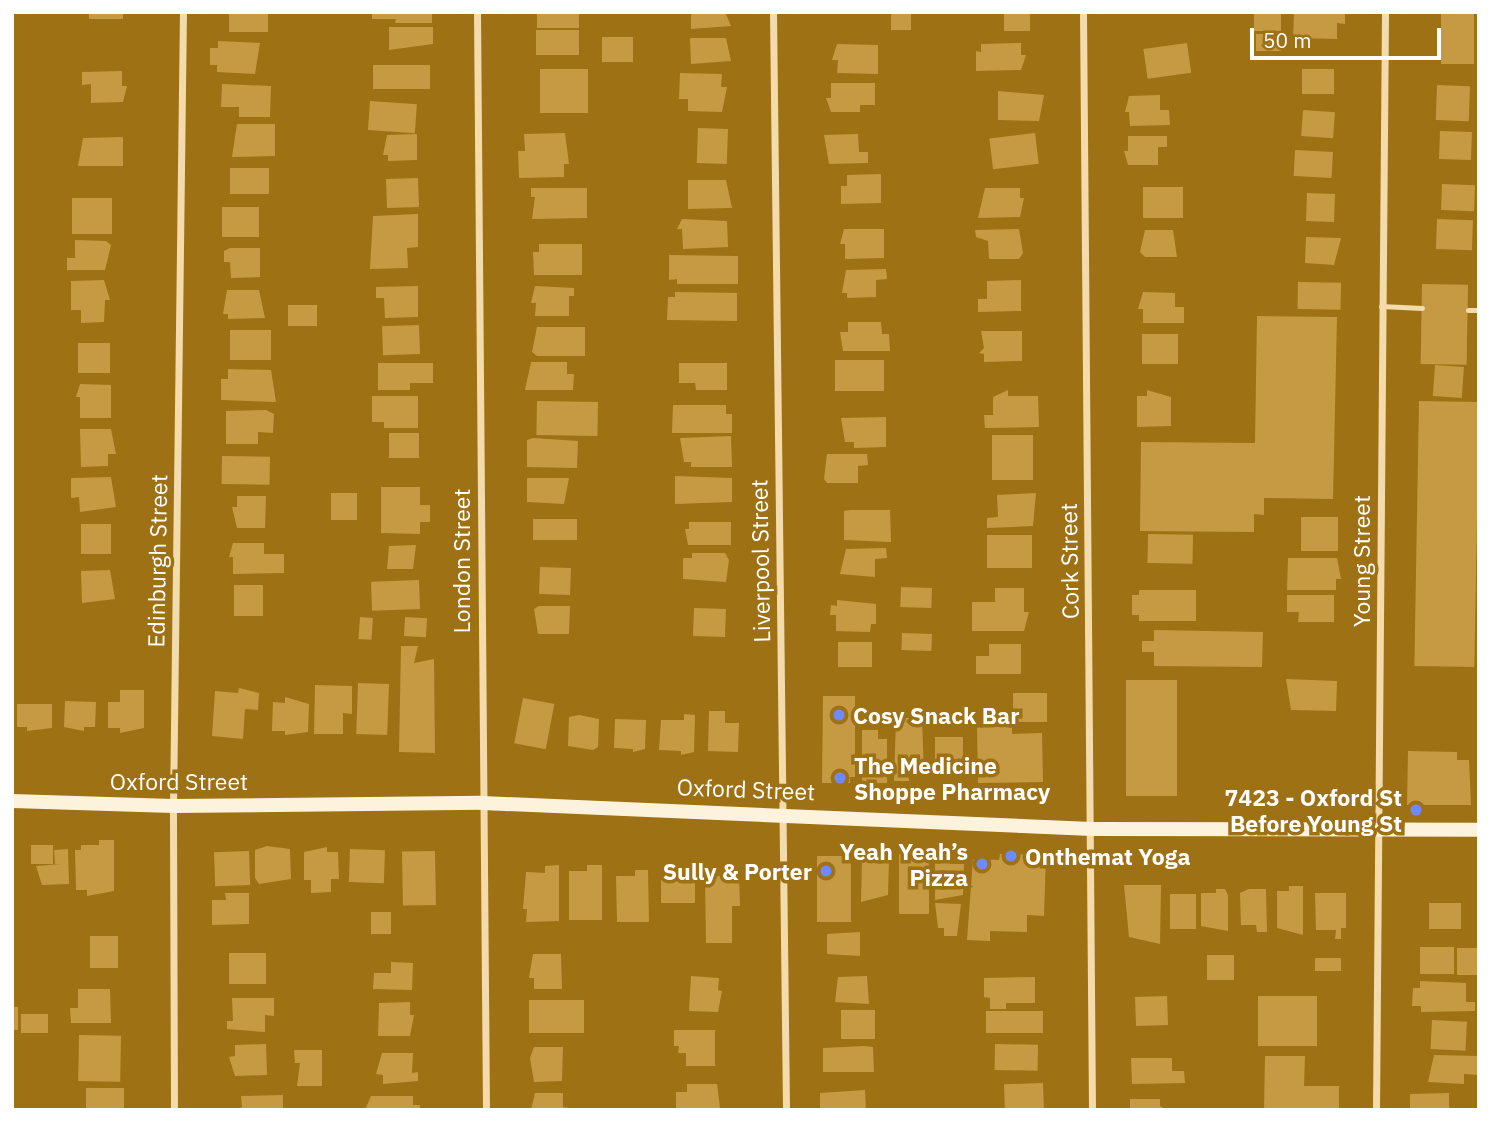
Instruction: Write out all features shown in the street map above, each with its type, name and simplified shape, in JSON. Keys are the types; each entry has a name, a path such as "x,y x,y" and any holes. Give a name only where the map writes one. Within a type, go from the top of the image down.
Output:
{"main road":[{"name":"Oxford Street","path":"12,801 173,806 482,803 783,813 1091,829 1379,827 1479,830"}],"street":[{"name":"Edinburgh Street","path":"174,1110 173,806 183,12"},
{"name":"London Street","path":"477,12 486,1110"},
{"name":"Liverpool Street","path":"773,12 786,1110"},
{"name":"Cork Street","path":"1083,12 1092,1110"},
{"name":"Young Street","path":"1376,1110 1385,12"}],"lane":[{"path":"1381,306 1422,307"},
{"path":"1468,310 1479,310"}],"building":[{"path":"89,12 123,12 123,19 89,19"},
{"path":"229,12 268,12 268,32 229,32"},
{"path":"372,12 432,12 432,23 395,23 396,19 372,19"},
{"path":"537,12 579,12 579,28 537,28"},
{"path":"691,12 725,12 731,26 691,29"},
{"path":"891,12 911,12 911,30 891,30"},
{"path":"1004,12 1030,12 1030,31 1004,31"},
{"path":"1254,12 1281,12 1281,31 1254,31"},
{"path":"1294,12 1345,12 1345,24 1337,23 1337,39 1293,38"},
{"path":"1441,12 1474,12 1474,64 1441,64"},
{"path":"389,27 433,27 433,44 389,50"},
{"path":"536,30 579,30 579,55 536,55"},
{"path":"1256,34 1281,34 1281,51 1256,51"},
{"path":"602,37 633,37 633,62 602,62"},
{"path":"690,38 726,38 731,61 691,64"},
{"path":"218,41 260,43 255,74 217,72 217,65 210,65 210,48 218,48"},
{"path":"1021,43 1021,55 1026,55 1021,70 976,71 976,51 981,52 981,44"},
{"path":"1187,43 1191,73 1148,79 1143,49"},
{"path":"837,44 878,45 878,74 837,73 838,60 832,60"},
{"path":"373,65 430,65 430,89 373,89"},
{"path":"540,69 588,69 588,113 540,113"},
{"path":"1302,69 1334,69 1334,94 1302,94"},
{"path":"122,71 122,86 127,86 123,102 91,103 91,84 82,85 82,72"},
{"path":"680,73 722,74 721,87 727,87 722,112 688,111 688,99 679,99"},
{"path":"831,83 875,83 875,105 860,105 860,112 831,112 826,98 831,98"},
{"path":"222,84 271,86 270,117 239,117 239,107 221,107"},
{"path":"1437,85 1470,86 1469,121 1436,120"},
{"path":"998,91 1044,95 1039,121 998,120"},
{"path":"1160,95 1160,110 1169,110 1170,125 1130,126 1129,112 1125,112 1129,96"},
{"path":"370,101 417,104 415,133 368,130"},
{"path":"1303,110 1335,112 1333,138 1301,136"},
{"path":"237,124 275,124 275,156 232,157"},
{"path":"698,128 728,129 727,164 697,163"},
{"path":"1440,131 1472,132 1471,160 1439,159"},
{"path":"565,133 569,164 564,164 564,177 519,178 518,151 525,151 524,134"},
{"path":"1035,133 1039,164 993,169 989,139"},
{"path":"417,134 417,160 388,161 388,155 383,155 387,135"},
{"path":"858,134 859,152 868,152 868,163 829,164 824,135"},
{"path":"1128,136 1167,136 1167,147 1158,147 1158,165 1128,165 1124,151 1128,151"},
{"path":"123,137 123,166 78,166 83,138"},
{"path":"1295,150 1333,152 1332,178 1294,176"},
{"path":"230,168 269,168 269,194 230,194"},
{"path":"881,174 881,203 841,204 841,186 847,186 847,175"},
{"path":"418,178 419,207 387,208 386,179"},
{"path":"688,180 726,180 732,208 688,209"},
{"path":"1442,184 1475,185 1474,211 1441,210"},
{"path":"1143,187 1183,187 1183,218 1143,218"},
{"path":"531,188 587,188 587,218 532,219 535,197 531,197"},
{"path":"985,188 1020,188 1020,198 1024,198 1020,217 978,218"},
{"path":"1307,193 1335,194 1334,222 1306,221"},
{"path":"72,198 112,198 112,234 72,234"},
{"path":"222,207 259,207 259,237 222,237"},
{"path":"418,214 418,247 407,248 408,268 370,269 373,216"},
{"path":"682,219 727,221 728,247 683,249 682,229 677,229"},
{"path":"1437,219 1473,220 1472,250 1436,249"},
{"path":"844,229 884,229 884,258 845,259 845,244 840,244"},
{"path":"1019,229 1023,253 1019,259 989,259 988,241 976,237 975,230"},
{"path":"1145,230 1173,230 1177,257 1145,257 1140,252"},
{"path":"1306,237 1341,238 1334,265 1305,263"},
{"path":"75,240 106,241 111,245 105,270 67,270 67,258 75,258"},
{"path":"539,244 582,244 582,275 534,275 533,252 539,252"},
{"path":"230,248 260,248 260,277 231,278 230,262 224,262 224,251"},
{"path":"669,255 738,256 738,284 677,284 677,279 669,280"},
{"path":"886,269 887,279 876,280 876,297 847,298 847,293 842,293 846,270"},
{"path":"104,280 110,300 105,300 104,322 81,323 81,310 71,310 71,281"},
{"path":"1021,280 1021,311 978,312 978,299 987,299 987,281"},
{"path":"1298,282 1341,283 1341,310 1298,309"},
{"path":"1422,284 1468,285 1467,365 1421,364"},
{"path":"418,286 418,317 385,318 384,298 376,298 376,287"},
{"path":"535,286 574,288 574,296 569,296 569,316 535,316 536,303 531,303"},
{"path":"227,290 259,290 265,318 228,319 228,314 223,314"},
{"path":"675,292 737,293 737,321 667,320 668,297 675,297"},
{"path":"1143,292 1175,293 1175,307 1184,307 1184,323 1143,323 1143,309 1138,309"},
{"path":"288,305 317,305 317,326 288,326"},
{"path":"1257,316 1337,317 1333,499 1264,498 1264,515 1254,514 1254,532 1140,531 1141,442 1255,443"},
{"path":"848,322 881,322 882,334 889,334 890,351 843,351 840,332 848,332"},
{"path":"419,325 420,354 383,355 382,326"},
{"path":"537,327 585,327 585,356 537,356 532,352"},
{"path":"230,330 271,330 271,360 230,360"},
{"path":"981,331 1022,331 1022,361 984,362 984,354 979,353 984,348"},
{"path":"1142,334 1178,334 1178,364 1142,364"},
{"path":"78,343 110,343 110,373 78,373"},
{"path":"835,360 884,360 884,391 835,391"},
{"path":"531,362 567,362 567,374 574,374 573,390 525,390"},
{"path":"378,363 433,363 433,383 410,383 410,390 378,390"},
{"path":"679,363 727,363 727,390 696,390 695,383 679,383"},
{"path":"1435,365 1464,367 1462,398 1433,396"},
{"path":"228,369 271,370 276,402 221,400 221,379 228,379"},
{"path":"80,384 111,385 111,418 80,418 80,397 76,397"},
{"path":"1008,390 1008,396 1038,396 1039,427 985,428 984,415 993,415 993,397"},
{"path":"1147,390 1171,397 1171,426 1137,427 1137,396 1147,396"},
{"path":"372,396 418,396 418,428 384,428 384,422 372,422"},
{"path":"537,401 598,402 597,436 536,435"},
{"path":"1419,401 1479,402 1474,667 1414,666"},
{"path":"673,405 726,405 726,414 732,414 732,433 672,433"},
{"path":"266,410 274,414 273,433 258,432 258,444 226,444 226,411"},
{"path":"886,417 886,447 854,448 854,442 845,442 841,418"},
{"path":"80,429 111,429 116,454 108,454 108,466 81,467"},
{"path":"389,433 419,433 419,458 389,458"},
{"path":"992,435 1033,435 1033,480 992,480"},
{"path":"731,436 732,467 691,467 691,462 684,462 680,438"},
{"path":"533,438 578,441 577,468 527,467 527,440"},
{"path":"827,454 867,454 868,465 858,466 858,483 827,483 824,479"},
{"path":"222,456 270,457 270,485 222,484"},
{"path":"675,476 732,478 732,502 675,504"},
{"path":"111,477 116,507 80,512 79,497 71,498 71,478"},
{"path":"527,478 569,478 564,504 527,502"},
{"path":"381,487 420,487 420,505 430,505 430,522 420,522 420,534 381,533"},
{"path":"331,493 357,493 357,520 331,520"},
{"path":"1036,493 1033,526 987,528 987,518 998,517 997,495"},
{"path":"237,496 266,496 265,528 237,528 232,507 237,507"},
{"path":"890,510 891,542 844,540 844,511"},
{"path":"1301,517 1338,517 1338,551 1301,551"},
{"path":"533,519 577,519 577,540 533,540"},
{"path":"689,522 731,522 731,545 688,545 685,529 689,529"},
{"path":"81,524 111,524 111,554 81,554"},
{"path":"1148,534 1193,535 1192,564 1147,563"},
{"path":"987,535 1032,535 1032,568 987,568"},
{"path":"233,543 264,543 264,554 284,554 284,573 233,574 233,557 229,557"},
{"path":"416,545 413,569 387,569 389,546"},
{"path":"886,548 887,558 875,559 875,577 840,574 846,549"},
{"path":"692,553 725,553 729,560 726,582 683,579 683,558 692,558"},
{"path":"1288,558 1337,558 1341,579 1336,579 1336,590 1287,590"},
{"path":"540,567 571,568 570,595 539,594"},
{"path":"110,570 115,599 82,603 81,571"},
{"path":"419,580 420,609 372,611 371,582"},
{"path":"234,585 263,585 263,616 234,616"},
{"path":"901,587 932,588 931,608 900,607"},
{"path":"995,588 1024,588 1024,612 1029,612 1024,631 972,631 972,602 995,602"},
{"path":"1139,590 1196,590 1196,621 1139,621 1139,615 1132,615 1132,595 1139,595"},
{"path":"1287,595 1334,595 1334,622 1298,622 1299,612 1287,612"},
{"path":"837,600 876,604 876,624 871,624 870,632 836,631 836,615 830,615 831,605 837,606"},
{"path":"539,606 570,606 569,634 538,634 534,609"},
{"path":"694,608 726,609 725,637 693,636"},
{"path":"360,617 373,618 371,640 358,639"},
{"path":"405,617 427,618 426,637 404,636"},
{"path":"1154,630 1263,632 1262,667 1154,666 1154,652 1142,652 1142,641 1154,641"},
{"path":"902,633 932,634 931,651 901,650"},
{"path":"838,642 872,642 872,667 838,667"},
{"path":"989,644 1021,644 1021,674 976,674 976,656 989,656"},
{"path":"401,646 418,646 414,663 434,659 435,753 399,752"},
{"path":"1286,679 1337,681 1336,711 1291,710"},
{"path":"1126,680 1177,680 1177,796 1126,796"},
{"path":"358,683 389,684 387,735 356,734"},
{"path":"315,685 352,686 352,714 343,713 343,734 314,734"},
{"path":"239,688 259,693 258,710 245,709 243,739 212,736 215,691 238,693"},
{"path":"120,690 144,690 144,728 120,733 120,728 108,728 108,702 120,702"},
{"path":"1013,693 1047,693 1047,722 1013,722"},
{"path":"823,696 855,696 855,777 850,777 850,783 822,783"},
{"path":"285,697 309,704 308,732 285,735 285,731 272,731 273,702 285,703"},
{"path":"523,698 554,704 546,749 514,743"},
{"path":"65,701 96,702 95,727 84,727 84,731 64,727"},
{"path":"17,704 52,704 52,728 27,731 27,727 17,727"},
{"path":"709,711 725,711 725,723 739,723 738,752 708,751"},
{"path":"684,714 695,715 694,752 681,755 681,751 659,750 661,720 684,720"},
{"path":"579,715 599,719 598,747 593,750 568,746 569,717"},
{"path":"896,718 922,718 924,775 909,775 909,781 894,781"},
{"path":"615,719 646,720 645,749 633,752 633,749 614,748"},
{"path":"977,727 1012,727 1012,734 1042,733 1043,782 978,783"},
{"path":"862,730 878,730 878,739 887,739 887,783 862,783"},
{"path":"935,737 963,737 963,772 935,772"},
{"path":"1408,751 1457,752 1457,760 1469,760 1471,805 1407,805"},
{"path":"99,840 114,840 114,891 87,896 87,890 76,890 75,850 81,850 81,845 99,845"},
{"path":"31,845 53,845 53,864 31,864"},
{"path":"267,846 290,849 291,879 259,884 255,878 255,850"},
{"path":"327,847 327,852 338,852 339,879 331,879 331,892 311,893 311,880 304,880 304,852"},
{"path":"68,849 69,884 42,885 36,866 61,864 55,864 54,850"},
{"path":"350,849 385,850 384,883 349,882"},
{"path":"249,851 250,885 215,886 214,852"},
{"path":"435,851 436,905 403,906 402,852"},
{"path":"899,854 929,854 929,914 899,914"},
{"path":"1000,854 1046,855 1044,916 1027,915 1027,932 990,931 990,941 967,940 973,859 999,860"},
{"path":"817,856 851,856 851,922 817,922"},
{"path":"940,858 950,858 950,864 964,864 963,895 935,900 935,863 940,864"},
{"path":"862,859 889,859 888,895 861,902"},
{"path":"559,865 559,921 526,922 527,909 523,909 526,872 545,873 545,866"},
{"path":"587,865 602,865 602,920 569,920 569,871 587,871"},
{"path":"635,870 648,870 649,922 617,922 616,876 635,876"},
{"path":"671,871 695,875 695,903 661,903 661,875 671,875"},
{"path":"728,874 728,878 739,878 740,906 732,906 732,943 706,943 705,879"},
{"path":"1124,885 1161,885 1160,944 1129,937"},
{"path":"1289,886 1303,886 1303,935 1277,928 1277,891 1289,891"},
{"path":"1216,889 1225,889 1228,895 1228,931 1201,926 1201,893 1216,893"},
{"path":"1249,889 1266,889 1267,932 1257,932 1256,925 1241,925 1240,893"},
{"path":"225,893 249,893 249,924 212,925 212,900 226,900"},
{"path":"1315,893 1346,893 1346,928 1341,928 1341,939 1335,939 1336,930 1316,930"},
{"path":"1170,894 1196,894 1196,929 1170,929"},
{"path":"935,903 961,904 957,936 944,936 944,928 938,928"},
{"path":"1429,903 1461,903 1461,929 1429,929"},
{"path":"371,912 391,912 391,934 371,934"},
{"path":"860,932 860,956 827,954 827,934"},
{"path":"90,936 118,936 118,968 90,968"},
{"path":"1420,947 1454,947 1454,974 1420,974"},
{"path":"1457,948 1479,948 1479,975 1457,975"},
{"path":"229,953 266,953 266,984 229,984"},
{"path":"533,954 561,954 562,989 534,989 534,978 529,978"},
{"path":"1207,955 1234,955 1234,980 1207,980"},
{"path":"1315,958 1341,958 1341,971 1315,971"},
{"path":"391,962 413,963 412,990 373,989 374,973 391,973"},
{"path":"691,976 719,978 718,990 722,991 718,1012 689,1011"},
{"path":"867,976 869,1004 835,1002 838,977"},
{"path":"1035,977 1035,1003 1006,1003 1006,1009 990,1009 990,998 984,997 984,978"},
{"path":"1420,981 1466,983 1466,1002 1475,1002 1475,1011 1421,1012 1421,1006 1412,1006 1413,988 1420,988"},
{"path":"78,989 110,989 111,1023 71,1023 70,1008 78,1008"},
{"path":"1167,996 1168,1025 1136,1026 1135,997"},
{"path":"1258,996 1317,996 1317,1046 1258,1046"},
{"path":"232,998 274,998 274,1016 265,1015 265,1032 227,1029 227,1021 233,1021"},
{"path":"529,1000 584,1000 584,1033 529,1033"},
{"path":"410,1002 410,1015 414,1015 410,1036 378,1036 379,1003"},
{"path":"12,1007 18,1007 18,1030 12,1030"},
{"path":"841,1010 875,1010 875,1039 841,1039"},
{"path":"986,1011 1043,1011 1043,1033 986,1033"},
{"path":"21,1014 48,1014 48,1033 21,1033"},
{"path":"1432,1020 1467,1022 1465,1051 1430,1049"},
{"path":"674,1030 715,1030 715,1066 686,1066 686,1053 678,1053 679,1046 674,1046"},
{"path":"79,1035 121,1036 120,1082 78,1081"},
{"path":"266,1044 267,1075 235,1076 229,1057 235,1056 235,1045"},
{"path":"995,1044 1038,1045 1038,1071 995,1070"},
{"path":"534,1047 563,1047 562,1081 534,1082 530,1058"},
{"path":"873,1047 874,1072 823,1072 823,1048"},
{"path":"294,1050 322,1050 322,1086 297,1086 300,1063 295,1063"},
{"path":"382,1053 413,1053 412,1073 418,1072 418,1081 383,1084 383,1075 376,1074"},
{"path":"1434,1055 1479,1056 1478,1075 1464,1074 1464,1084 1428,1082"},
{"path":"1265,1056 1305,1056 1304,1086 1339,1086 1339,1110 1264,1110"},
{"path":"1131,1058 1172,1058 1172,1071 1184,1071 1185,1083 1132,1084"},
{"path":"1043,1083 1044,1110 1005,1110 1004,1084"},
{"path":"687,1084 717,1084 720,1108 676,1110 676,1092 687,1092"},
{"path":"86,1088 124,1088 124,1110 86,1110"},
{"path":"865,1090 866,1110 820,1110 820,1093"},
{"path":"535,1093 563,1093 563,1107 581,1110 531,1110"},
{"path":"1449,1093 1449,1107 1455,1110 1410,1110 1410,1094"},
{"path":"283,1095 283,1110 236,1110 242,1107 241,1096"},
{"path":"371,1096 413,1096 413,1105 420,1105 420,1110 365,1110"},
{"path":"1130,1099 1160,1099 1160,1106 1167,1110 1130,1110"}],"place":[{"name":"Cosy Snack Bar","path":"839,715"},
{"name":"The Medicine Shoppe Pharmacy","path":"840,778"},
{"name":"7423 - Oxford St Before Young St","path":"1416,810"},
{"name":"Onthemat Yoga","path":"1011,856"},
{"name":"Yeah Yeah’s Pizza","path":"982,864"},
{"name":"Sully & Porter","path":"826,871"}]}
